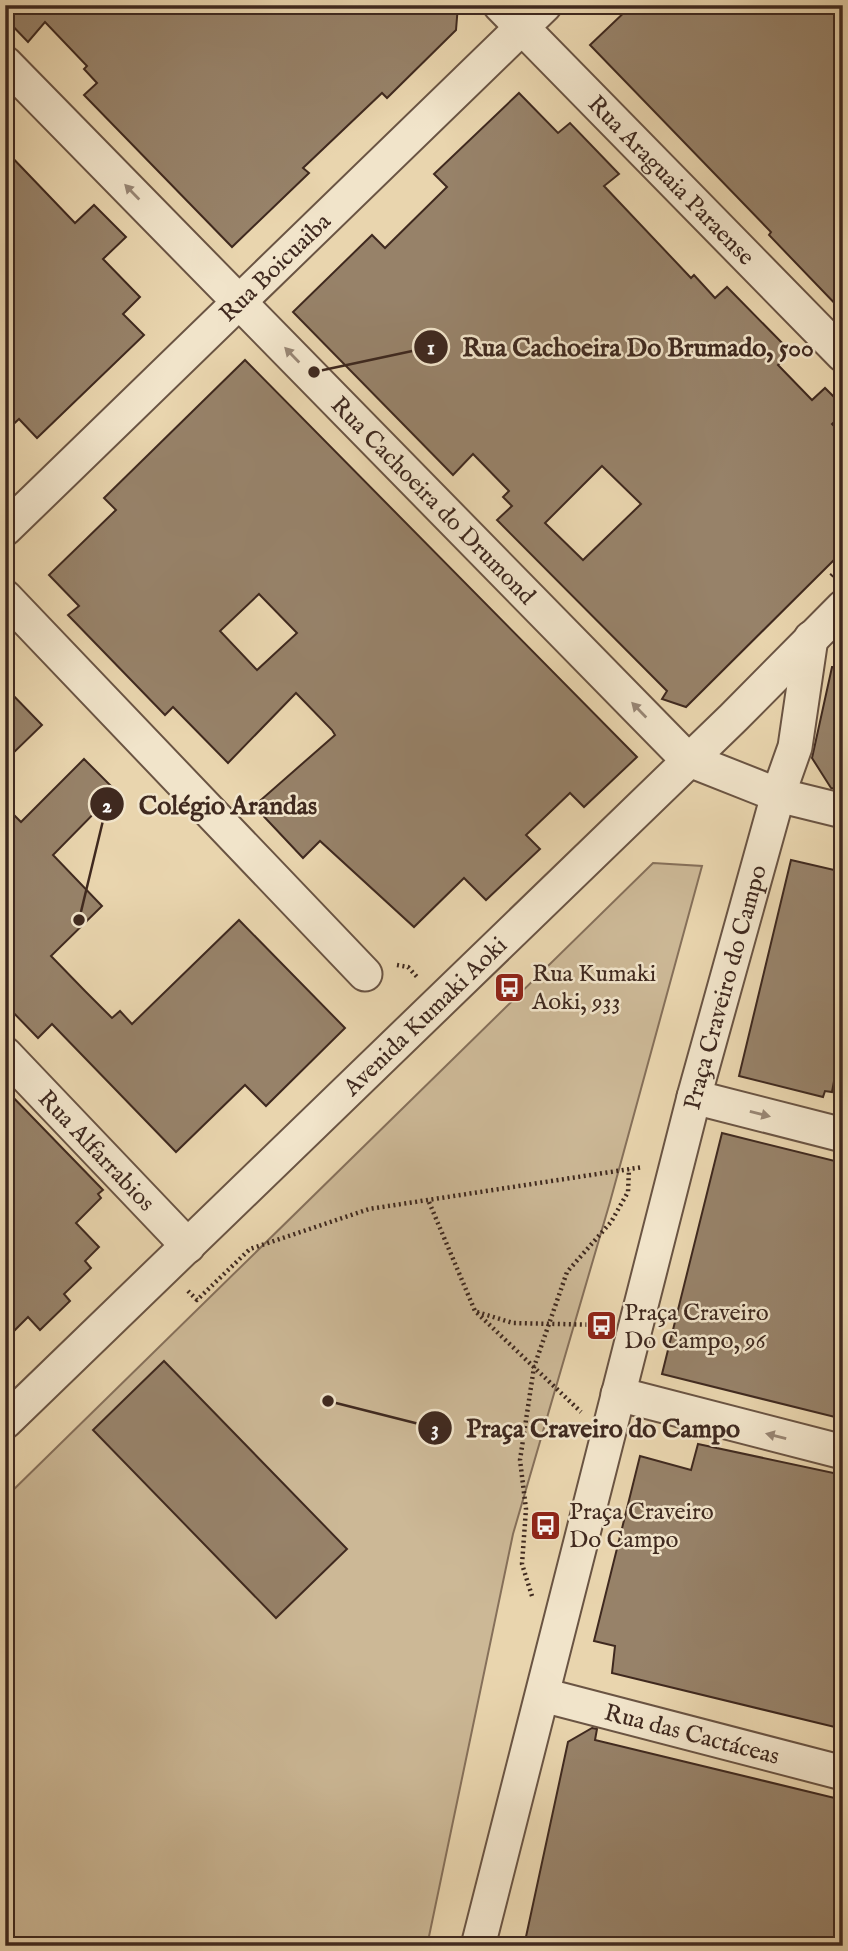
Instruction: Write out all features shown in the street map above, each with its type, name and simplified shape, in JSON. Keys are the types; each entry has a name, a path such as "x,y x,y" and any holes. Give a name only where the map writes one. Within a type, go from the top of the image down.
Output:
{"street":[{"name":"Rua Boicuaiba","path":"5,529 240,302 523,13"},
{"name":"Rua Araguaia Paraense","path":"523,13 843,355"},
{"name":"Rua Cachoeira do Drumond","path":"5,63 687,759"},
{"path":"5,597 365,974"},
{"name":"Avenida Kumaki Aoki","path":"5,1422 687,759 733,718 843,607"},
{"name":"Praça Craveiro do Campo","path":"478,1946 678,1161 778,795 795,747 811,638"},
{"path":"687,759 778,795 843,811"},
{"name":"Rua Alfarrabios","path":"5,1054 176,1257"},
{"path":"695,1097 843,1135"},
{"path":"618,1394 843,1452"},
{"name":"Rua das Cactáceas","path":"543,1695 843,1773"}],"path":[{"path":"365,974 374,975 394,965 408,967 441,1001"},
{"path":"176,1257 197,1300 250,1249 369,1209 429,1202 678,1161"},
{"path":"533,1607 522,1563 526,1509 520,1460 534,1367 546,1324 567,1272 611,1222 628,1192 629,1169"},
{"path":"429,1202 475,1311 606,1436"},
{"path":"475,1311 513,1323 636,1325"}],"shaded area":[{"name":"Praça Craveiro do Campo","path":"653,863 702,866 610,1202 513,1534 427,1946 5,1946 5,1498"}],"building":[{"path":"5,5 458,5 456,30 387,98 382,93 303,168 309,173 232,247 84,95 97,83 84,69 87,66 45,22 28,42 5,18"},
{"path":"632,5 843,5 843,312 769,235 771,232 590,45"},
{"path":"519,93 558,133 570,123 619,174 604,186 691,278 694,275 715,298 727,287 791,352 778,365 812,400 825,388 843,406 843,414 832,424 843,435 843,551 686,707 662,699 667,691 497,520 512,506 503,497 509,491 473,454 453,475 293,312 372,235 385,248 447,187 434,174","holes":["602,466 641,504 583,560 545,523"]},
{"path":"5,150 75,223 94,205 126,237 103,259 140,297 123,314 144,335 37,438 19,419 5,432"},
{"path":"245,360 637,757 584,807 570,793 526,835 540,849 486,900 464,878 414,927 320,841 303,858 254,806 335,735 296,693 228,763 173,707 165,715 68,615 79,606 49,575 116,510 104,498","holes":["259,594 297,633 257,670 220,631"]},
{"path":"832,667 843,668 843,791 831,788 812,758"},
{"path":"5,687 42,725 5,761"},
{"path":"84,759 116,791 53,855 102,906 51,956 112,1018 120,1011 132,1024 239,920 345,1028 266,1106 245,1085 176,1152 52,1024 38,1038 5,1004 5,806 21,822"},
{"path":"791,860 843,872 843,1082 834,1081 832,1092 825,1091 823,1097 739,1076"},
{"path":"5,1089 103,1190 98,1194 101,1198 76,1223 99,1247 85,1261 91,1268 64,1294 70,1301 40,1330 28,1317 5,1340"},
{"path":"722,1133 843,1163 843,1419 662,1374"},
{"path":"164,1361 347,1549 276,1618 93,1430"},
{"path":"698,1444 843,1475 843,1729 612,1673 615,1646 594,1641 640,1456 691,1470"},
{"path":"592,1728 597,1729 595,1740 843,1800 843,1946 524,1946 568,1742"}],"place":[{"name":"Rua Cachoeira Do Brumado, 500","path":"314,372"},
{"name":"Colégio Arandas","path":"79,920"},
{"name":"Rua Kumaki Aoki, 933","path":"509,987"},
{"name":"Praça Craveiro Do Campo, 96","path":"601,1326"},
{"name":"Praça Craveiro do Campo","path":"328,1401"},
{"name":"Praça Craveiro Do Campo","path":"546,1525"}]}
